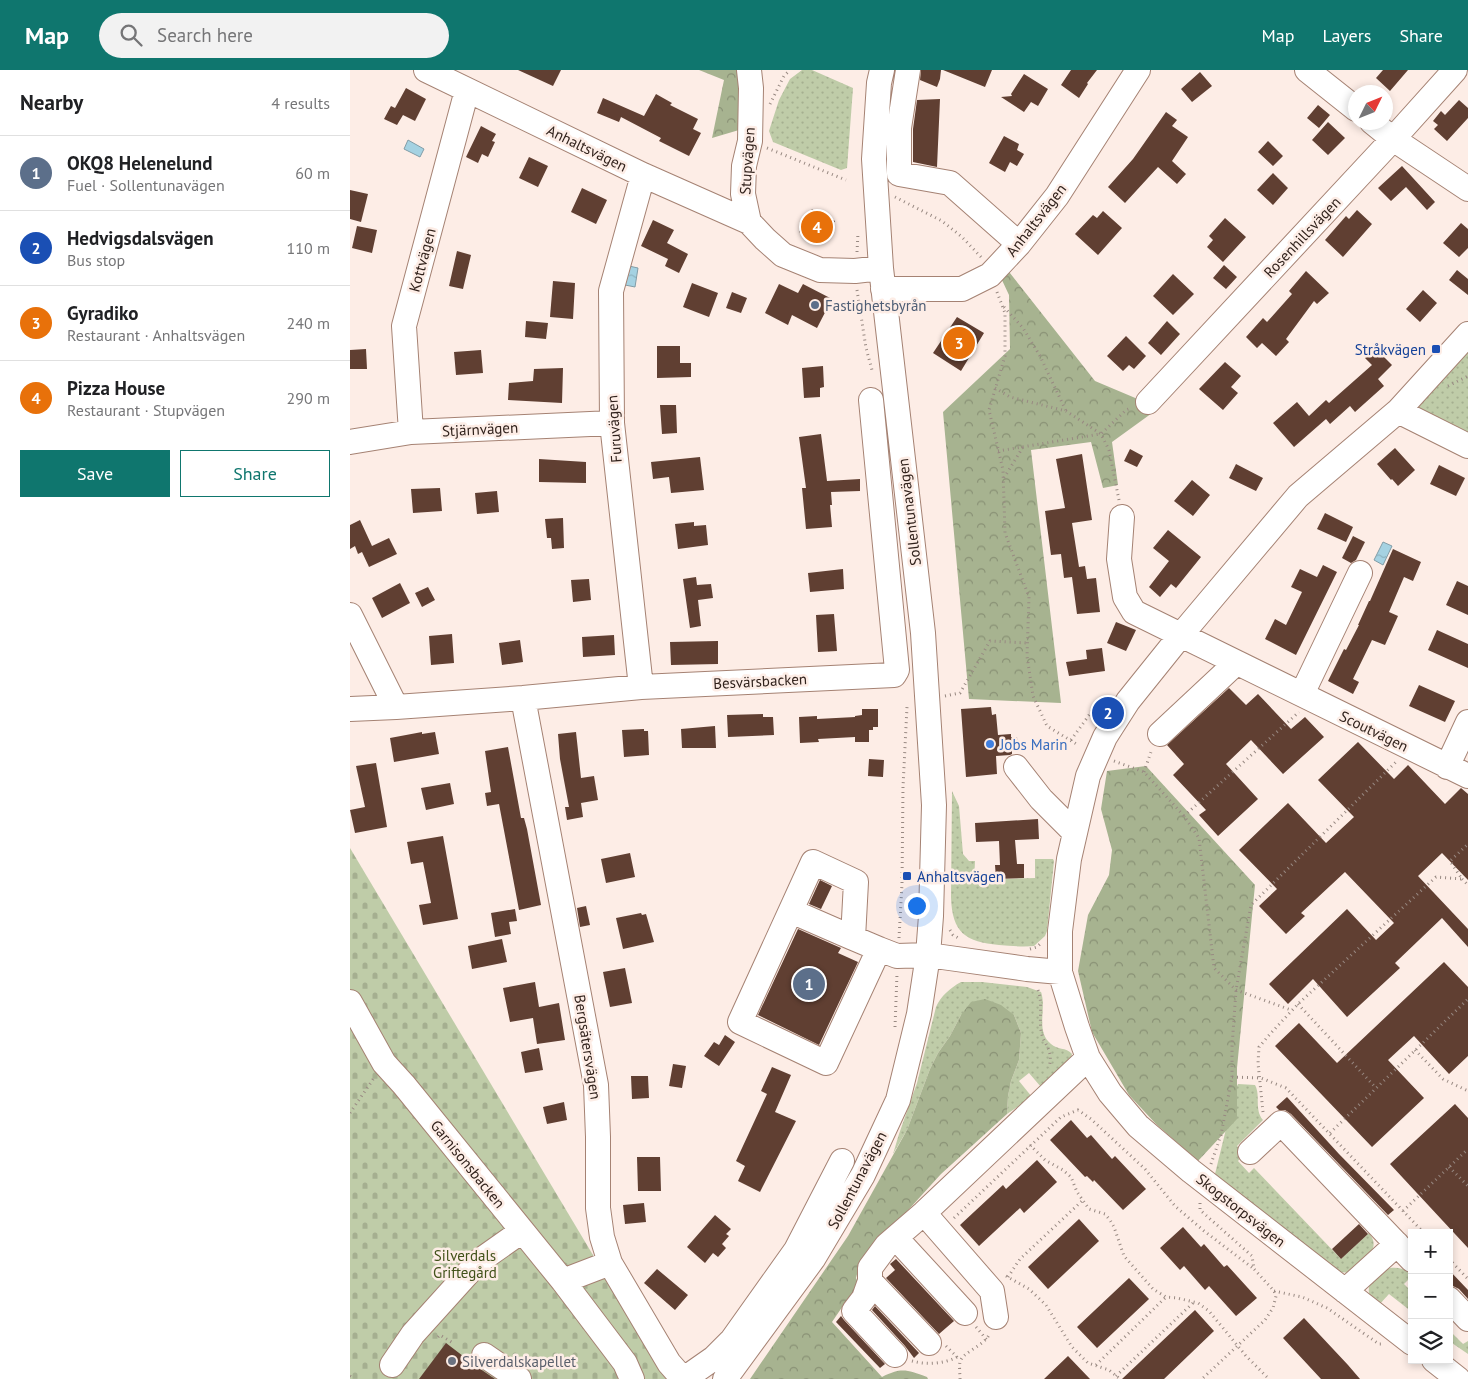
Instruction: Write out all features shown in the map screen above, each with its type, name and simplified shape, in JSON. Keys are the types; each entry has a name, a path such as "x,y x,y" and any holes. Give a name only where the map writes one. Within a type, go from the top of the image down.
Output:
{"street":[{"name":"Anhaltsvägen","path":"426,70 644,175 748,222"},
{"name":"Stupvägen","path":"748,222 743,194 744,166 750,141 751,88 749,70"},
{"name":"Sollentunavägen","path":"725,1379 813,1259 863,1175 898,1100 919,1014 928,955 932,896 934,805 923,633 882,278 874,159 882,70"},
{"path":"908,70 899,128 899,174 950,183 1019,244"},
{"name":"Anhaltsvägen","path":"882,278 962,288 990,275 1019,244 1057,196 1138,70"},
{"path":"1307,70 1348,103"},
{"name":"Rosenhillsvägen","path":"1148,402 1393,140 1455,70"},
{"name":"Kottvägen","path":"411,432 404,326 468,90"},
{"path":"1381,130 1393,140 1468,189"},
{"name":"Furuvägen","path":"642,687 612,423 611,291 644,175"},
{"path":"748,222 783,255 820,270 855,271 882,278"},
{"name":"Skogstorpsvägen","path":"1408,1340 1191,1171 1138,1126 1110,1093 1088,1058 1060,972 1061,915 1069,859 1088,776 1105,737 1128,701 1298,496 1398,411 1468,334"},
{"name":"Besvärsbacken","path":"350,709 523,698 642,687 894,675 897,670 871,400"},
{"path":"1398,411 1468,446"},
{"name":"Stjärnvägen","path":"350,442 411,432 612,423"},
{"name":"Scoutvägen","path":"1122,518 1119,559 1125,597 1134,612 1458,771 1468,722"},
{"path":"1307,697 1360,573"},
{"path":"350,615 396,707"},
{"path":"1160,734 1236,663"},
{"name":"Bergsätersvägen","path":"523,698 596,1085 598,1208 602,1237 610,1263 669,1363 684,1379"},
{"path":"1016,767 1041,799 1075,833"},
{"path":"853,938 856,882 813,862 740,1022 826,1063 888,953"},
{"path":"791,911 888,953 928,955 1060,972"},
{"name":"Garnisonsbacken","path":"350,1002 384,1063 564,1280 625,1363 632,1379"},
{"path":"895,1355 854,1311 864,1298 870,1274 887,1245 924,1214 1088,1058"},
{"path":"1250,1152 1281,1122 1404,1252 1345,1291"},
{"name":"Sollentunavägen","path":"684,1379 714,1358 732,1340 796,1250 842,1161"},
{"path":"924,1214 1000,1280 996,1316"},
{"path":"392,1365 413,1334 478,1262 522,1231"},
{"path":"896,1238 965,1313"},
{"path":"564,1280 610,1263"},
{"path":"870,1274 929,1342"},
{"path":"1453,1304 1468,1319"},
{"path":"484,1355 519,1379"}],"path":[{"path":"769,107 784,76 790,70"},
{"path":"763,146 846,180"},
{"path":"890,194 942,221 979,254 1002,304 1005,313 1006,356 989,410 1003,470 1005,533 1029,598 1027,656 1033,696 1047,726 1078,745"},
{"path":"1002,304 1023,328 1040,356 1066,410"},
{"path":"995,388 1010,397 1066,410 1101,434 1109,450 1122,518"},
{"path":"998,451 1101,434 1126,410 1148,402"},
{"path":"1004,478 1024,446"},
{"path":"927,700 960,693 990,641 1027,642"},
{"path":"1184,816 1307,697"},
{"path":"1210,1167 1221,1135 1232,1077 1236,990 1251,905 1410,748"},
{"path":"1109,760 1144,772 1184,816 1199,838 1214,968 1236,990 1292,1011"},
{"path":"1468,844 1450,861 1468,885"},
{"path":"1274,1129 1263,1112 1258,1063 1259,1048 1298,1004 1436,877 1462,879"},
{"path":"948,928 953,935 962,940"},
{"path":"1029,949 1036,947 1045,939"},
{"path":"888,953 894,1029"},
{"path":"1033,987 1038,990 1041,997 1041,1031 1050,1053 1050,1066 1043,1101"},
{"path":"1330,1133 1468,1000"},
{"path":"1298,1004 1376,1088"},
{"path":"1415,1050 1443,1079 1468,1091"},
{"path":"350,1113 384,1063"},
{"path":"1232,1077 1261,1078 1286,1088 1420,1229"},
{"path":"954,1219 1061,1116 1078,1110 1091,1119 1145,1169 1175,1206 1254,1269 1274,1291 1276,1296 1273,1308 1265,1320 1202,1379"},
{"path":"1027,1139 1030,1146 1045,1160 1063,1170 1070,1177 1089,1209 1104,1214 1110,1220 1124,1256 1152,1289 1166,1297 1198,1303 1209,1311 1246,1356 1270,1379"},
{"path":"1403,1211 1448,1166 1468,1149"},
{"path":"1448,1166 1468,1186"},
{"path":"1083,1200 1000,1280 1029,1289 1046,1305 1072,1347 1088,1363 1109,1370 1120,1379"},
{"path":"1200,1202 1200,1210 1252,1256 1254,1269"},
{"path":"1453,1263 1468,1279"},
{"path":"1274,1291 1302,1297 1327,1308 1379,1344 1408,1340"},
{"path":"1096,1365 1166,1297"},
{"path":"1116,1376 1194,1302"},
{"path":"960,1379 960,1361 987,1340 996,1316"},
{"path":"440,1335 453,1343"},
{"path":"350,1376 354,1379"}],"green space":[{"path":"699,70 740,70 739,130 712,138 724,80"},
{"path":"802,70 812,70 853,88 847,168 841,170 773,142 769,131 779,100 790,79"},
{"path":"1006,268 1095,381 1159,408 1112,442 1118,485 1103,488 1091,442 1031,450 1061,703 969,699 943,412 1010,349 1009,295 1001,278"},
{"path":"1468,352 1468,436 1413,412"},
{"path":"1146,766 1255,885 1237,1068 1237,1119 1198,1161 1156,1124 1129,1095 1092,1032 1078,971 1088,915 1109,875 1112,850 1101,809 1107,771"},
{"path":"952,791 959,806 963,854 969,861 975,861 974,882 996,879 1035,878 1035,859 1053,859 1047,931 1045,936 1034,946 988,944 970,938 958,927 954,919 951,897"},
{"name":"Silverdals Griftegård","path":"350,848 667,1379 350,1379"},
{"path":"961,982 982,982 1027,987 1041,992 1042,1026 1046,1039 1053,1046 1067,1050 1072,1054 1069,1063 1041,1087 1029,1073 1019,1081 1032,1097 1007,1114 1011,1081 1019,1060 1021,1033 1014,1015 961,1015 930,1069 907,1130 893,1154 917,1083 936,1007 946,993"},
{"path":"985,999 1001,1005 1014,1015 1021,1033 1019,1060 1011,1081 1007,1114 941,1174 860,1263 856,1278 860,1287 849,1297 832,1322 882,1377 904,1371 927,1377 928,1379 750,1379 848,1236 907,1130 930,1069 961,1015 971,1002"},
{"path":"1238,1084 1255,1085 1258,1094 1260,1116 1263,1120 1237,1146 1244,1154 1238,1161 1249,1173 1254,1168 1341,1259 1369,1233 1373,1239 1374,1245 1372,1250 1365,1260 1350,1273 1333,1269 1215,1174"},
{"path":"1390,1268 1397,1268 1408,1273 1408,1280 1404,1284 1408,1288 1408,1309 1389,1294 1378,1306 1370,1296 1369,1286 1371,1282 1382,1272"},
{"path":"1453,1334 1463,1344 1468,1341 1468,1354 1453,1344"}],"water":[{"path":"408,140 424,149 420,157 404,149"},
{"path":"629,266 638,268 635,287 625,285"},
{"path":"1383,542 1392,546 1383,565 1374,560"}],"building":[{"path":"518,70 561,70 553,86"},
{"path":"921,70 941,70 937,87 920,80"},
{"path":"943,70 992,70 985,87"},
{"path":"1071,70 1097,70 1079,98 1061,85"},
{"path":"1383,70 1408,70 1393,88 1393,85 1384,85 1376,78"},
{"path":"1200,72 1212,86 1192,102 1181,89"},
{"path":"1024,74 1048,89 1038,106 1031,102 1024,112 1001,97 1012,96 1011,94"},
{"path":"406,88 426,99 415,121 403,115 397,125 384,119 391,106 395,108"},
{"path":"656,94 672,103 670,105 698,119 693,129 701,133 689,156 659,141 661,138 621,117 619,122 597,113 603,98 644,116"},
{"path":"940,99 937,167 913,162 913,129 917,100"},
{"path":"1459,100 1468,108 1468,118 1447,141 1434,129 1438,125 1433,121 1441,111 1445,115"},
{"path":"1318,105 1330,115 1319,128 1307,118"},
{"path":"1166,112 1177,120 1172,126 1188,137 1172,161 1186,174 1177,184 1158,167 1125,203 1108,187 1133,159"},
{"path":"1328,122 1345,138 1328,155 1312,140"},
{"path":"481,126 496,134 492,141 495,142 488,157 482,154 478,163 466,157"},
{"path":"1004,136 1019,144 1017,150 1024,154 1017,166 1010,162 1005,172 989,163"},
{"path":"1268,141 1283,156 1273,166 1258,152"},
{"path":"529,157 548,166 538,187 519,178"},
{"path":"1402,166 1435,202 1427,210 1406,187 1391,201 1378,188"},
{"path":"1273,173 1288,188 1273,205 1257,190"},
{"path":"582,188 607,200 596,224 571,212"},
{"path":"350,190 368,194 361,222 350,219"},
{"path":"812,209 835,221 822,244 799,232"},
{"path":"1357,210 1372,224 1343,257 1325,240 1346,216 1349,219"},
{"path":"1103,211 1122,228 1098,255 1075,234 1093,215 1097,218"},
{"path":"1225,218 1246,237 1223,262 1207,247 1213,240 1209,236"},
{"path":"653,220 674,230 667,243 688,254 679,273 665,266 668,259 641,246"},
{"path":"1461,223 1468,229 1468,248 1459,257 1443,243"},
{"path":"357,226 377,230 372,253 352,248"},
{"path":"457,251 471,255 463,289 449,286"},
{"path":"1224,265 1237,277 1226,289 1213,278"},
{"path":"1457,270 1468,279 1468,295 1449,280"},
{"path":"1306,271 1329,293 1317,304 1314,301 1286,339 1289,342 1276,356 1262,343 1257,348 1246,337 1263,318 1267,322 1292,294 1289,291"},
{"path":"1173,274 1194,294 1173,315 1153,296"},
{"path":"553,281 575,283 573,319 550,317"},
{"path":"692,283 718,293 709,317 683,307"},
{"path":"779,284 798,293 803,284 832,299 817,328 792,315 788,325 765,313"},
{"path":"1423,290 1437,303 1420,322 1406,309"},
{"path":"732,292 747,298 741,313 726,308"},
{"path":"957,317 984,333 961,371 933,353"},
{"path":"526,321 548,323 546,339 525,337"},
{"path":"1167,321 1180,334 1161,355 1148,343"},
{"path":"1126,336 1146,356 1134,369 1129,365 1123,371 1107,356"},
{"path":"657,346 680,346 680,363 691,363 691,377 657,378"},
{"path":"1375,348 1392,365 1378,379 1384,386 1355,412 1350,406 1330,424 1326,419 1294,447 1273,423 1297,402 1309,416 1326,400 1329,403 1372,365 1365,358"},
{"path":"366,349 367,369 350,369 350,350"},
{"path":"481,350 483,373 456,375 454,352"},
{"path":"1225,362 1241,376 1231,387 1238,393 1223,410 1199,389"},
{"path":"823,366 824,387 820,388 820,397 804,398 802,368"},
{"path":"563,368 562,403 508,400 509,383 533,381 534,369"},
{"path":"660,405 676,405 677,433 662,434"},
{"path":"821,434 827,481 860,479 860,491 831,492 832,527 806,529 802,488 806,488 799,437"},
{"path":"1395,448 1415,470 1398,486 1377,464"},
{"path":"1130,449 1143,456 1137,467 1124,461"},
{"path":"1082,454 1092,520 1072,523 1079,567 1085,566 1087,579 1096,578 1100,612 1077,614 1072,577 1064,578 1061,554 1051,555 1045,511 1065,508 1056,459"},
{"path":"700,457 704,490 671,493 669,477 653,479 651,462"},
{"path":"539,459 586,462 586,483 539,482"},
{"path":"1236,464 1263,478 1256,491 1229,478"},
{"path":"1439,465 1465,478 1456,496 1430,484"},
{"path":"1192,480 1210,495 1193,516 1174,501"},
{"path":"440,488 442,511 413,513 411,489"},
{"path":"497,491 499,512 477,514 475,493"},
{"path":"1325,513 1353,527 1346,542 1317,529"},
{"path":"563,518 564,548 552,549 551,538 547,538 545,519"},
{"path":"360,520 372,546 389,538 397,554 369,567 362,552 358,554 355,546 350,549 350,525"},
{"path":"694,522 694,526 706,525 708,545 678,549 675,524"},
{"path":"1168,530 1201,557 1176,588 1171,584 1160,597 1149,587 1169,561 1153,548"},
{"path":"1353,536 1365,542 1356,560 1351,563 1342,558"},
{"path":"1393,549 1421,562 1413,581 1404,577 1389,612 1398,616 1385,645 1372,640 1353,679 1359,682 1353,694 1328,681 1359,625"},
{"path":"1323,565 1337,572 1296,655 1265,639 1275,619 1286,625 1302,592 1291,587 1300,569 1317,577"},
{"path":"843,569 844,589 810,592 808,573"},
{"path":"696,577 697,585 711,584 713,598 698,600 701,626 690,628 683,579"},
{"path":"589,579 591,600 573,602 571,580"},
{"path":"1457,581 1468,586 1468,615 1446,605"},
{"path":"400,583 410,603 382,618 372,598"},
{"path":"428,587 435,600 422,607 415,593"},
{"path":"834,614 837,651 818,652 816,615"},
{"path":"1116,622 1136,630 1126,651 1107,643"},
{"path":"1437,630 1468,644 1468,668 1428,650"},
{"path":"452,634 454,663 431,665 429,636"},
{"path":"614,635 615,655 583,657 582,637"},
{"path":"520,640 523,662 502,665 499,643"},
{"path":"718,641 718,664 671,665 670,642"},
{"path":"1102,648 1105,671 1069,676 1066,662 1087,659 1086,650"},
{"path":"1419,685 1455,701 1445,722 1409,706"},
{"path":"1229,688 1246,705 1258,694 1291,729 1305,717 1324,737 1283,774 1251,740 1226,764 1258,799 1218,836 1199,815 1206,810 1173,775 1184,764 1167,745"},
{"name":"Jobs Marin","path":"991,707 992,715 996,714 998,735 1011,734 1011,737 1017,737 1018,751 1012,751 1010,755 996,756 997,774 966,777 961,709"},
{"path":"862,709 878,709 878,727 873,727 873,730 869,730 869,742 855,742 855,737 818,739 819,742 800,743 799,717 817,716 817,719 855,717 862,715"},
{"path":"763,714 763,717 773,717 774,735 728,737 727,715"},
{"path":"715,726 716,748 682,748 681,729"},
{"path":"644,729 644,731 648,731 649,755 624,757 622,730"},
{"path":"422,732 422,734 435,732 439,754 394,762 390,738"},
{"path":"576,732 581,778 594,776 598,800 581,803 583,817 567,820 565,807 569,807 560,759 558,734"},
{"path":"1358,742 1394,779 1408,765 1445,804 1461,788 1468,794 1468,880 1442,853 1418,876 1468,929 1468,947 1442,918 1395,963 1400,968 1347,1017 1313,979 1288,1004 1269,984 1347,909 1376,940 1394,923 1345,872 1301,913 1305,916 1286,934 1259,906 1277,889 1239,850 1288,803 1326,843 1354,817 1318,780"},
{"path":"508,747 521,818 524,818 527,829 541,905 519,910 499,804 487,806 485,793 491,792 485,751"},
{"path":"869,759 884,760 883,777 868,776"},
{"path":"376,763 387,827 355,833 350,810 365,807 356,766"},
{"path":"450,783 454,804 426,810 421,788"},
{"path":"1038,819 1039,839 1015,840 1017,864 1024,864 1024,878 996,879 995,865 1000,865 999,841 976,842 975,823"},
{"path":"443,836 458,919 423,925 419,905 431,903 423,862 411,864 407,842"},
{"path":"630,853 635,877 606,883 601,859"},
{"path":"820,880 832,886 821,909 809,904"},
{"path":"586,906 590,925 580,927 577,908"},
{"path":"515,909 517,921 509,922 511,934 495,937 491,913"},
{"path":"641,913 642,915 646,914 654,942 623,949 616,918"},
{"path":"798,929 841,948 838,953 858,962 819,1045 758,1015"},
{"path":"502,939 507,962 472,969 468,946"},
{"path":"1444,962 1468,987 1468,1056 1449,1074 1414,1036 1388,1060 1424,1098 1372,1147 1275,1046 1299,1023 1337,1063"},
{"path":"625,968 632,1003 610,1007 603,972"},
{"path":"535,982 539,1007 559,1003 565,1040 537,1044 533,1018 510,1022 503,988"},
{"path":"725,1035 735,1042 719,1066 704,1056 714,1042 719,1045"},
{"path":"539,1048 543,1070 525,1073 521,1052"},
{"path":"673,1064 686,1066 682,1088 669,1086"},
{"path":"772,1067 791,1075 775,1112 796,1121 760,1192 738,1181 745,1166 736,1161 767,1094 761,1091"},
{"path":"631,1076 648,1076 649,1098 632,1099"},
{"path":"1287,1097 1394,1210 1388,1215 1291,1114 1276,1107"},
{"path":"564,1102 567,1120 547,1124 543,1107"},
{"path":"1455,1104 1468,1118 1468,1248 1453,1232 1453,1229 1450,1229 1390,1164"},
{"path":"1071,1120 1087,1138 1091,1135 1112,1159 1115,1156 1146,1189 1123,1210 1094,1180 1093,1182 1087,1176 1085,1177 1050,1140"},
{"path":"637,1157 660,1157 661,1191 638,1191"},
{"path":"1037,1160 1057,1182 1024,1213 1020,1208 979,1246 960,1225 1003,1185 1006,1189"},
{"path":"644,1203 646,1222 625,1224 623,1205"},
{"path":"715,1215 731,1229 726,1234 729,1236 722,1244 726,1248 718,1257 713,1253 705,1263 687,1247"},
{"path":"1079,1219 1099,1241 1048,1289 1028,1267"},
{"path":"1359,1224 1368,1234 1341,1259 1332,1249"},
{"path":"1183,1227 1201,1247 1204,1244 1224,1267 1227,1265 1257,1298 1236,1316 1209,1286 1205,1290 1184,1266 1180,1270 1160,1248"},
{"path":"896,1259 954,1321 939,1334 886,1278 895,1270 890,1264"},
{"path":"657,1269 688,1295 675,1310 644,1283"},
{"path":"1453,1274 1468,1290 1468,1299 1459,1289 1453,1286"},
{"path":"1129,1278 1149,1299 1097,1348 1077,1327"},
{"path":"875,1306 919,1353 914,1358 872,1310"},
{"path":"1195,1310 1214,1331 1164,1379 1122,1379"},
{"path":"841,1316 885,1364 880,1368 836,1322"},
{"path":"1304,1318 1360,1379 1321,1379 1283,1338"},
{"name":"Silverdalskapellet","path":"446,1343 476,1366 495,1379 419,1379"},
{"path":"1068,1356 1090,1379 1044,1379"}],"place":[{"name":"Pizza House","path":"817,227"},
{"name":"Fastighetsbyrån","path":"815,305"},
{"name":"Gyradiko","path":"959,343"},
{"name":"Stråkvägen","path":"1436,349"},
{"name":"Hedvigsdalsvägen","path":"1108,713"},
{"name":"Jobs Marin","path":"990,744"},
{"name":"Anhaltsvägen","path":"907,876"},
{"name":"OKQ8 Helenelund","path":"809,984"},
{"name":"Silverdalskapellet","path":"452,1361"}]}
